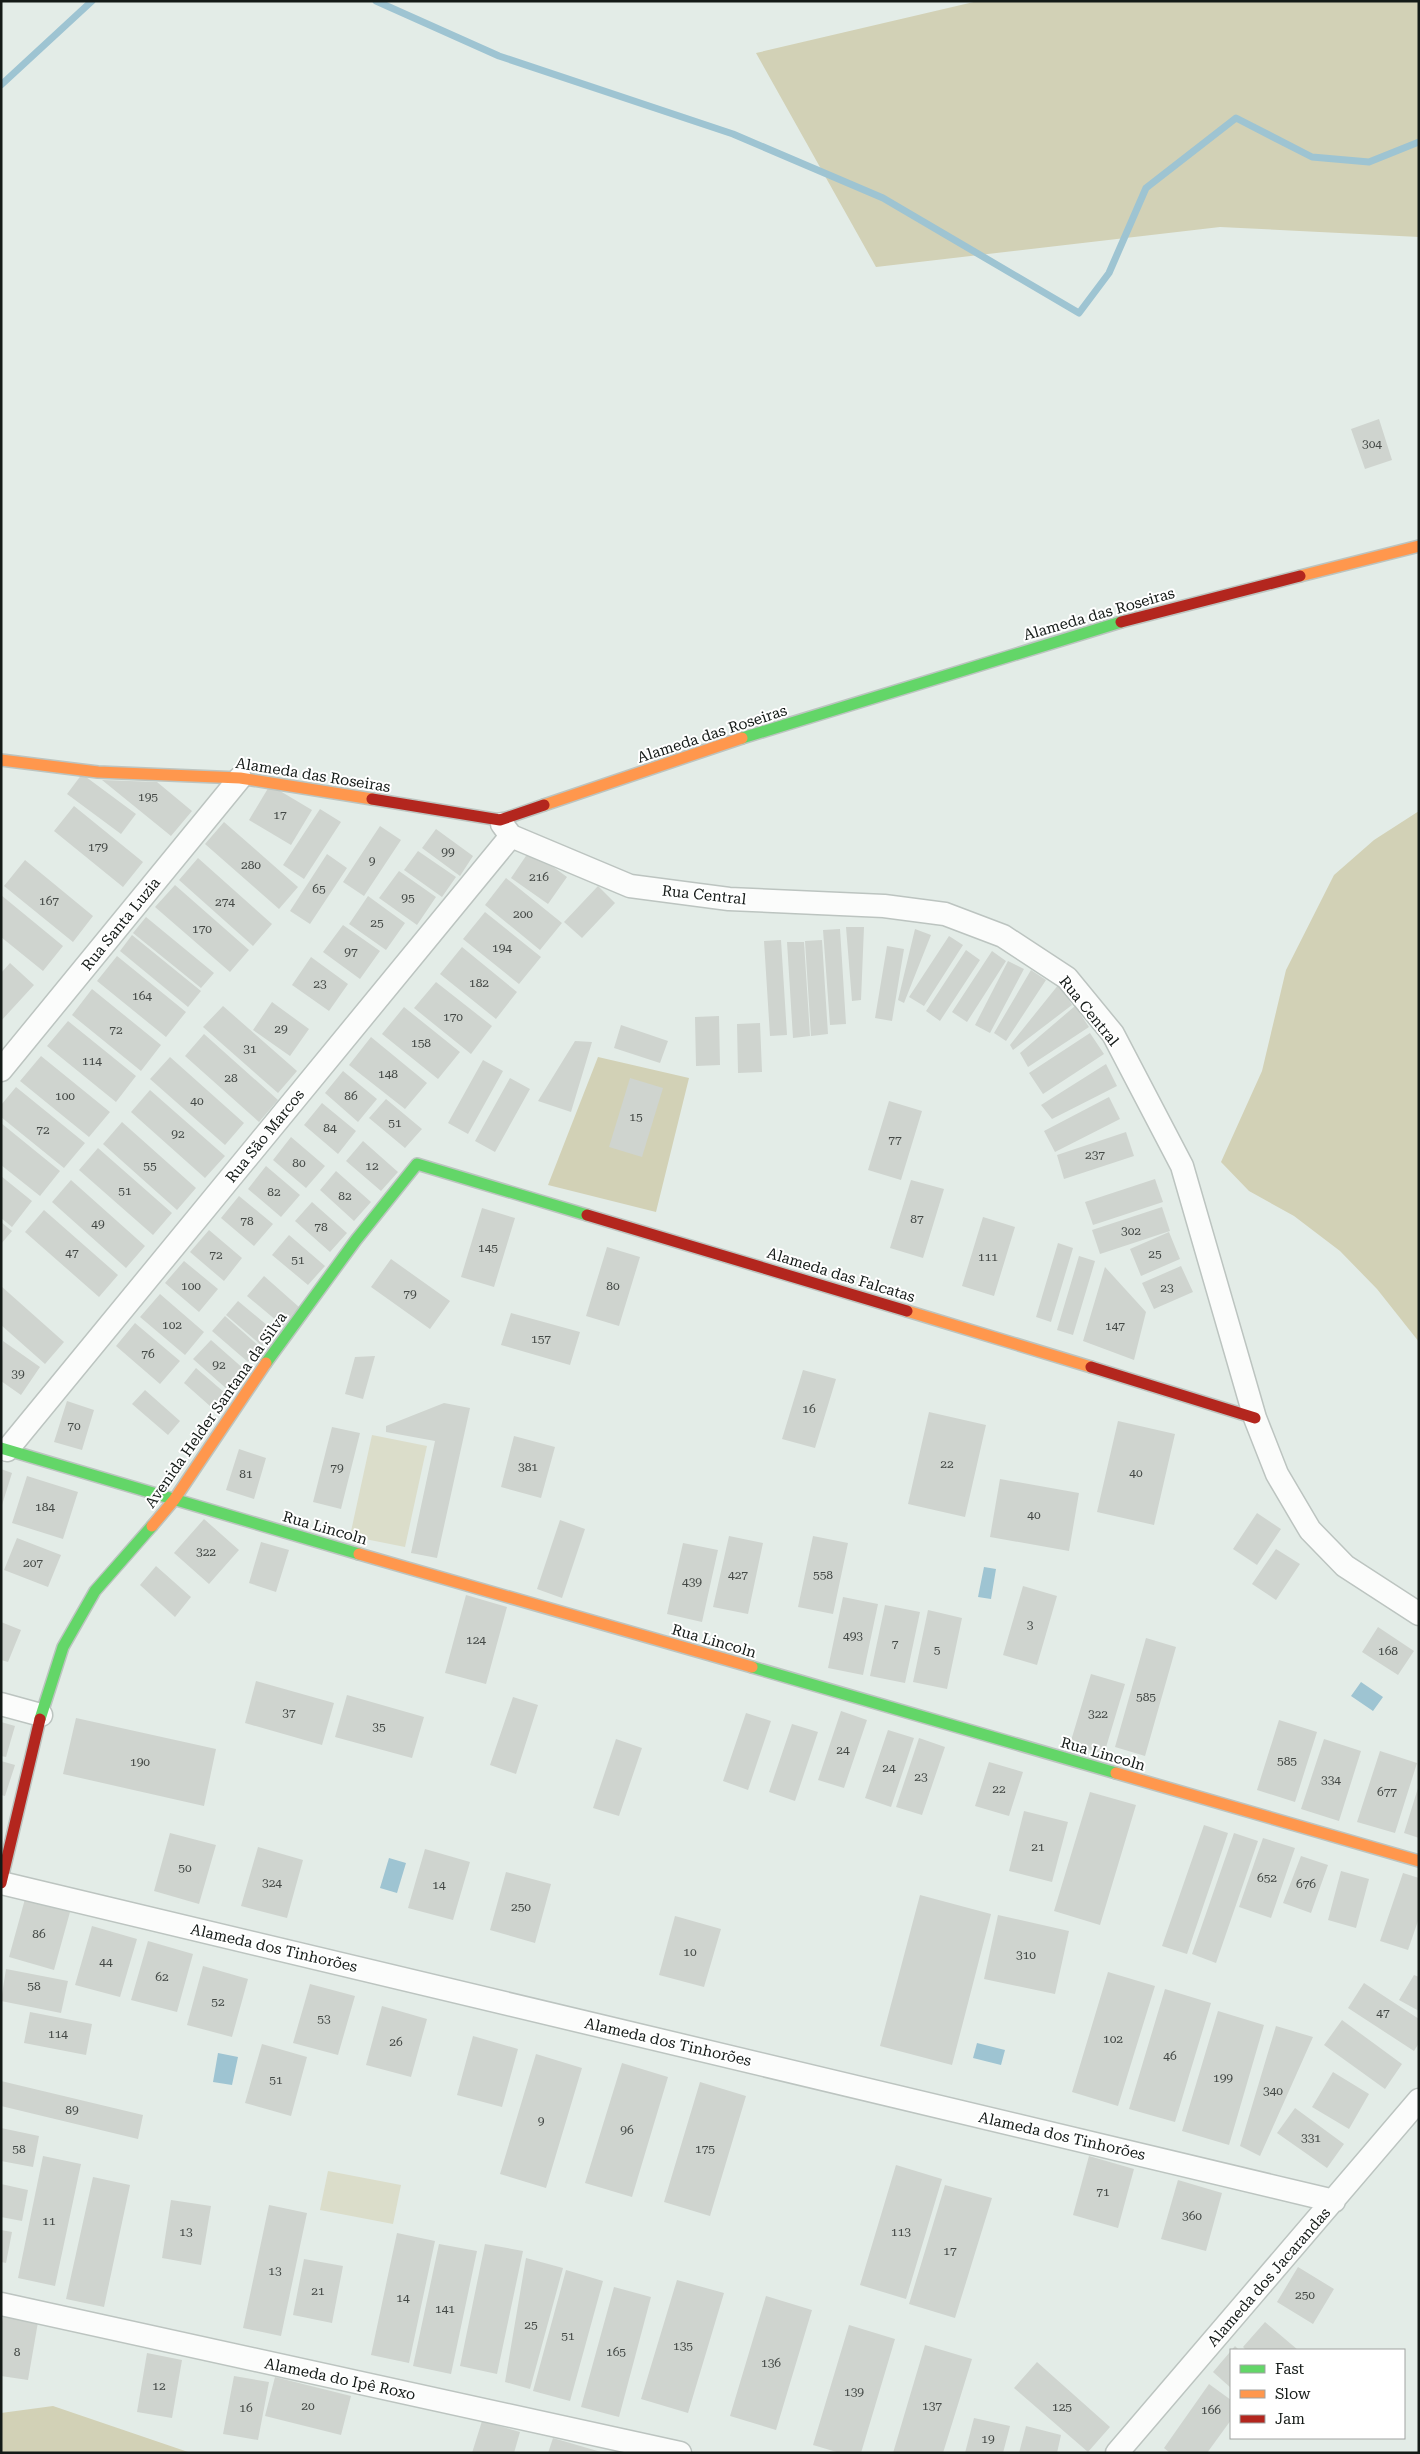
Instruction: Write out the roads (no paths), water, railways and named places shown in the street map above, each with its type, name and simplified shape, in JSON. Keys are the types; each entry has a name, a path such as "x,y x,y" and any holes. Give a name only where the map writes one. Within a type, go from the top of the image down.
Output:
{"street":[{"name":"Alameda das Roseiras","path":"1,760 98,772 240,778 505,828 730,742 1143,615 1419,546"},
{"name":"Rua Santa Luzia","path":"1,1070 240,778"},
{"name":"Rua Central","path":"505,828 630,886 729,899 884,906 945,914 1003,936 1067,978 1113,1034 1182,1166 1254,1418"},
{"name":"Rua São Marcos","path":"4,1449 505,828"},
{"name":"Alameda das Falcatas","path":"417,1164 962,1327 1254,1418"},
{"name":"Avenida Helder Santana da Silva","path":"1,1883 42,1715 63,1646 95,1591 174,1500 257,1375 356,1240 417,1164"},
{"path":"1254,1418 1277,1474 1310,1530 1345,1566 1419,1614"},
{"name":"Rua Lincoln","path":"4,1449 1419,1861"},
{"path":"1,1704 42,1715"},
{"name":"Alameda dos Tinhorões","path":"1,1883 1334,2201"},
{"name":"Alameda dos Jacarandas","path":"1118,2453 1419,2100"},
{"name":"Alameda do Ipê Roxo","path":"1,2304 680,2453"}],"water":[{"path":"984,1567 996,1569 991,1599 978,1597"},
{"path":"1361,1682 1383,1697 1373,1711 1351,1696"},
{"path":"389,1858 406,1863 397,1893 380,1888"},
{"path":"977,2043 1005,2050 1001,2065 973,2058"},
{"path":"218,2053 238,2057 232,2085 213,2082"}],"waterway":[{"path":"1,85 92,1"},
{"path":"376,1 499,56 733,134 883,198 1079,313 1109,273 1146,188 1236,118 1312,157 1369,162 1419,142"}]}
